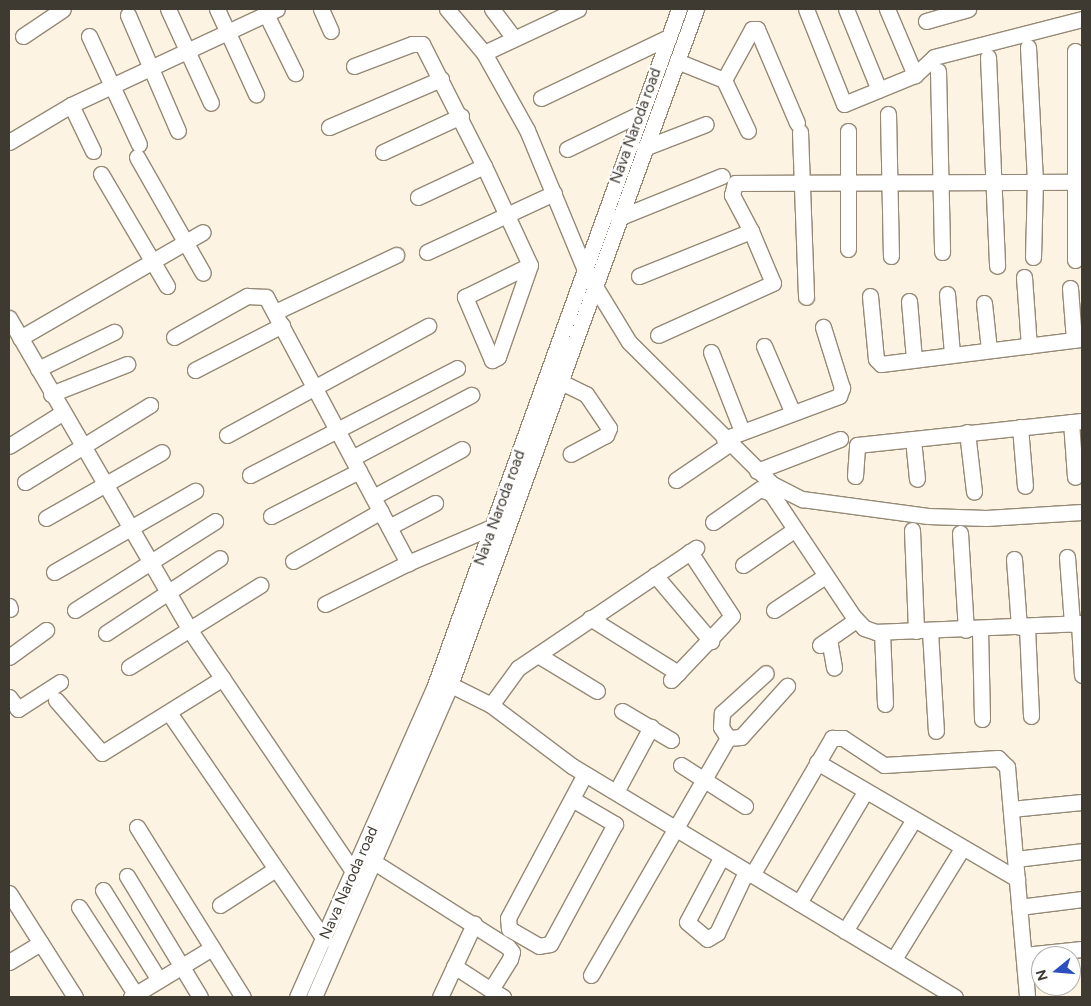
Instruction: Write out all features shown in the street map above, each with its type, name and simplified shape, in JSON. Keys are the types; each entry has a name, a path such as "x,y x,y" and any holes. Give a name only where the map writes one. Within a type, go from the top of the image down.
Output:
{"street":[{"path":"23,36 63,9"},
{"path":"168,9 211,103"},
{"path":"217,9 256,94"},
{"path":"321,9 331,31"},
{"path":"447,9 484,53 527,130 585,270 593,286 629,342 726,441 772,484 802,499 861,509 986,518 1082,512"},
{"path":"492,9 514,38"},
{"path":"484,53 578,9"},
{"name":"Nava Naroda road","path":"297,997 324,939 359,880 374,862 444,682 492,527 679,9"},
{"path":"696,9 593,286 562,383 444,682 490,706 585,774 676,827 721,858 894,958 955,997"},
{"path":"806,9 844,104 915,74 934,57 1082,19"},
{"path":"846,9 879,90"},
{"path":"886,9 915,74"},
{"path":"926,21 960,10"},
{"path":"9,142 71,105 272,11 295,73"},
{"path":"128,15 178,131"},
{"path":"724,80 752,30 757,29 799,128 803,182 806,297"},
{"path":"89,36 138,150 203,273"},
{"path":"541,98 669,38"},
{"path":"354,66 418,43 441,79 461,116 530,265 498,357 492,360 465,297 530,265"},
{"path":"1028,47 1035,181 1033,257"},
{"path":"1075,260 1079,182 1076,51"},
{"path":"988,57 996,181 997,266"},
{"path":"677,61 724,80 748,131"},
{"path":"938,71 942,182 942,252"},
{"path":"329,127 441,79"},
{"path":"71,105 93,151"},
{"path":"567,149 641,113"},
{"path":"888,114 891,256"},
{"path":"383,152 461,116"},
{"path":"644,148 706,124"},
{"path":"848,131 848,249"},
{"path":"418,197 484,166"},
{"path":"101,174 167,286"},
{"path":"618,218 722,176"},
{"path":"658,335 773,283 751,231 732,195 735,183 890,181 1079,182"},
{"path":"427,252 554,193"},
{"path":"640,276 751,231"},
{"path":"20,338 203,232"},
{"path":"195,370 279,318 396,254"},
{"path":"1024,277 1029,346"},
{"path":"870,296 877,361 914,359 1078,339 1070,288"},
{"path":"174,336 254,294 266,298 279,318 314,388 408,563"},
{"path":"946,294 952,354"},
{"path":"909,301 914,359"},
{"path":"984,303 989,350"},
{"path":"9,318 128,531 189,629 224,678 359,880"},
{"path":"227,435 428,326"},
{"path":"676,480 726,441 742,431 792,411 840,396 842,388 823,327"},
{"path":"38,369 114,332"},
{"path":"764,346 792,411"},
{"path":"711,352 742,431"},
{"path":"51,394 127,364"},
{"path":"250,475 457,368"},
{"path":"562,383 586,394 609,428 606,434 571,454"},
{"path":"271,516 471,395"},
{"path":"26,482 150,406"},
{"path":"9,446 62,412"},
{"path":"855,476 857,445 1076,422 1075,477"},
{"path":"1020,427 1025,486"},
{"path":"967,432 974,492"},
{"path":"913,438 917,479"},
{"path":"758,471 840,440"},
{"path":"373,497 462,449"},
{"path":"46,518 102,484 162,452"},
{"path":"713,522 760,489 771,493 825,576 856,620 864,628 882,632 973,630 1078,623"},
{"path":"54,572 128,531 195,490"},
{"path":"389,527 435,503"},
{"path":"293,561 381,511"},
{"path":"75,610 215,522"},
{"path":"325,604 408,563 492,527"},
{"path":"743,565 794,530"},
{"path":"912,530 936,731"},
{"path":"960,533 973,630 982,719"},
{"path":"490,706 518,668 590,618 693,550 732,612 731,620 675,676 590,618"},
{"path":"1067,557 1078,623 1082,675"},
{"path":"106,633 220,558"},
{"path":"1014,559 1023,627 1031,716"},
{"path":"655,575 711,641"},
{"path":"774,610 825,576"},
{"path":"129,667 260,585"},
{"path":"834,668 825,642 856,620"},
{"path":"9,657 46,630"},
{"path":"882,632 886,704"},
{"path":"538,654 597,691"},
{"path":"728,738 720,727 722,713 766,673"},
{"path":"56,700 102,753 170,714 224,678"},
{"path":"9,697 18,709 60,682"},
{"name":"Nava Naroda road","path":"314,997 359,880 444,682"},
{"path":"728,738 741,737 787,686"},
{"path":"622,711 671,740"},
{"path":"170,714 274,870 324,939"},
{"path":"616,792 651,728"},
{"path":"591,975 676,827 701,779 728,738"},
{"path":"721,858 687,922 707,939 717,933 749,874 832,738 843,738 884,765 998,758 1007,767 1027,997"},
{"path":"817,762 961,850 1017,880"},
{"path":"681,765 745,806"},
{"path":"572,799 615,824 550,944 539,946 509,929 508,918 585,774"},
{"path":"799,903 865,792"},
{"path":"1011,809 1082,802"},
{"path":"845,931 913,821"},
{"path":"137,827 243,997"},
{"path":"894,958 961,850"},
{"path":"1016,859 1082,851"},
{"path":"374,862 474,924 512,952 497,993 454,966"},
{"path":"220,905 274,870"},
{"path":"127,876 200,997"},
{"path":"103,890 159,980"},
{"path":"9,893 75,997"},
{"path":"1019,906 1082,899"},
{"path":"79,907 134,996 212,948"},
{"path":"440,997 474,924"},
{"path":"9,962 41,943"},
{"path":"1024,955 1082,949"}]}
